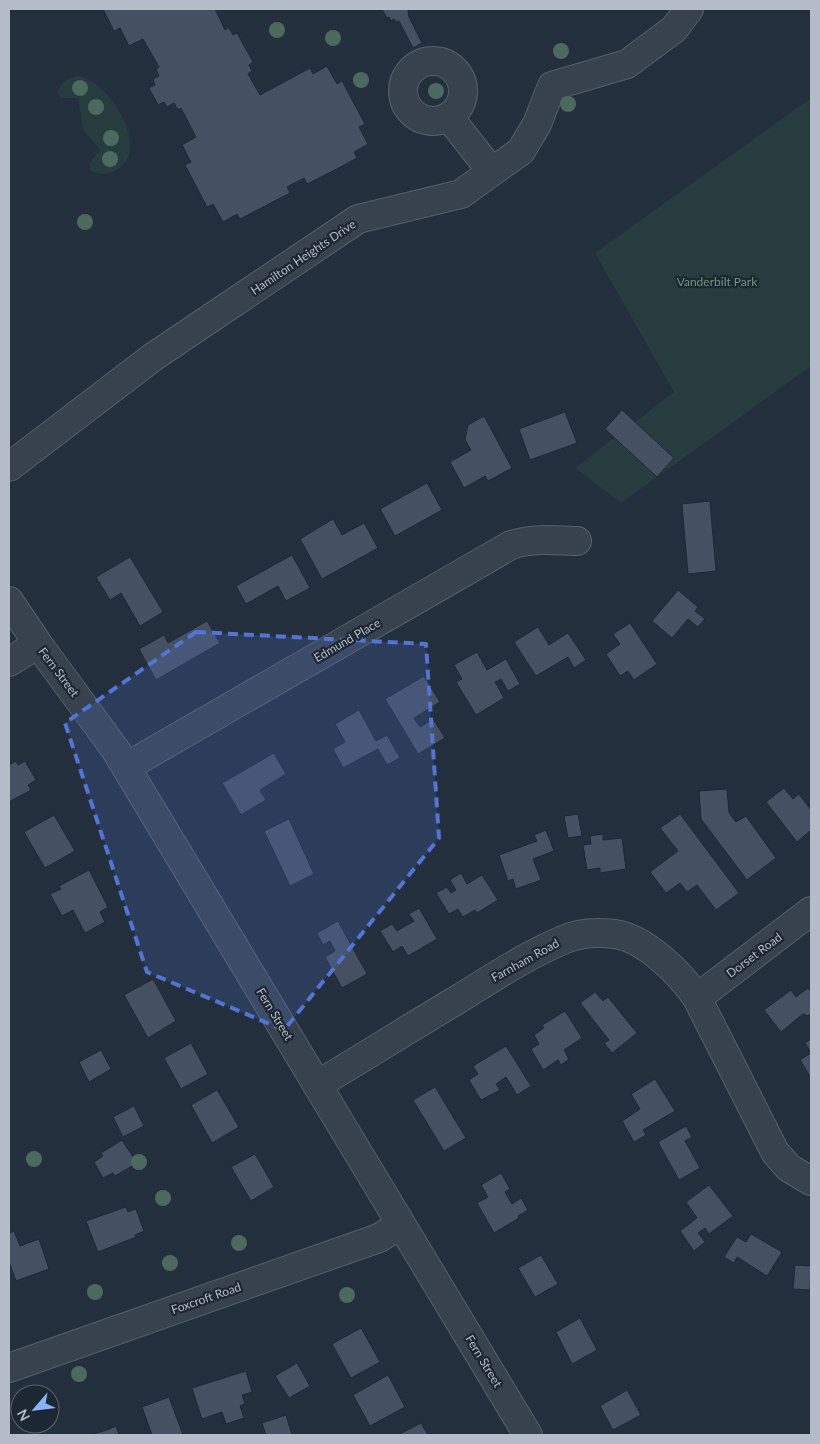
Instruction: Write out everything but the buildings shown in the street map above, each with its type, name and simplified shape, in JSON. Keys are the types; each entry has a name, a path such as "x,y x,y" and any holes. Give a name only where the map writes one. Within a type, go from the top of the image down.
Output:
{"street":[{"name":"Hamilton Heights Drive","path":"9,467 153,357 358,219 461,194 521,151 537,124 552,86 627,64 674,29 689,9"},
{"path":"448,117 492,172"},
{"name":"Edmund Place","path":"126,767 511,545 539,540 576,541"},
{"name":"Fern Street","path":"9,601 38,644 104,733 126,767 528,1435"},
{"path":"9,662 38,644"},
{"name":"Dorset Road","path":"697,998 811,911"},
{"name":"Farnham Road","path":"318,1085 506,969 564,939 585,934 616,934 653,952 687,984 697,998 775,1152 789,1168 811,1181"},
{"name":"Foxcroft Road","path":"9,1368 379,1238 401,1224"}],"highlighted area":[{"path":"196,632 426,644 439,838 284,1030 147,972 65,723"}],"green space":[{"path":"77,76 90,80 103,90 114,103 129,135 130,150 124,163 106,174 90,170 90,162 100,150 83,129 78,98 61,98 58,95 58,90 63,83"},
{"name":"Vanderbilt Park","path":"811,98 811,366 621,503 575,468 674,392 595,253"}]}
